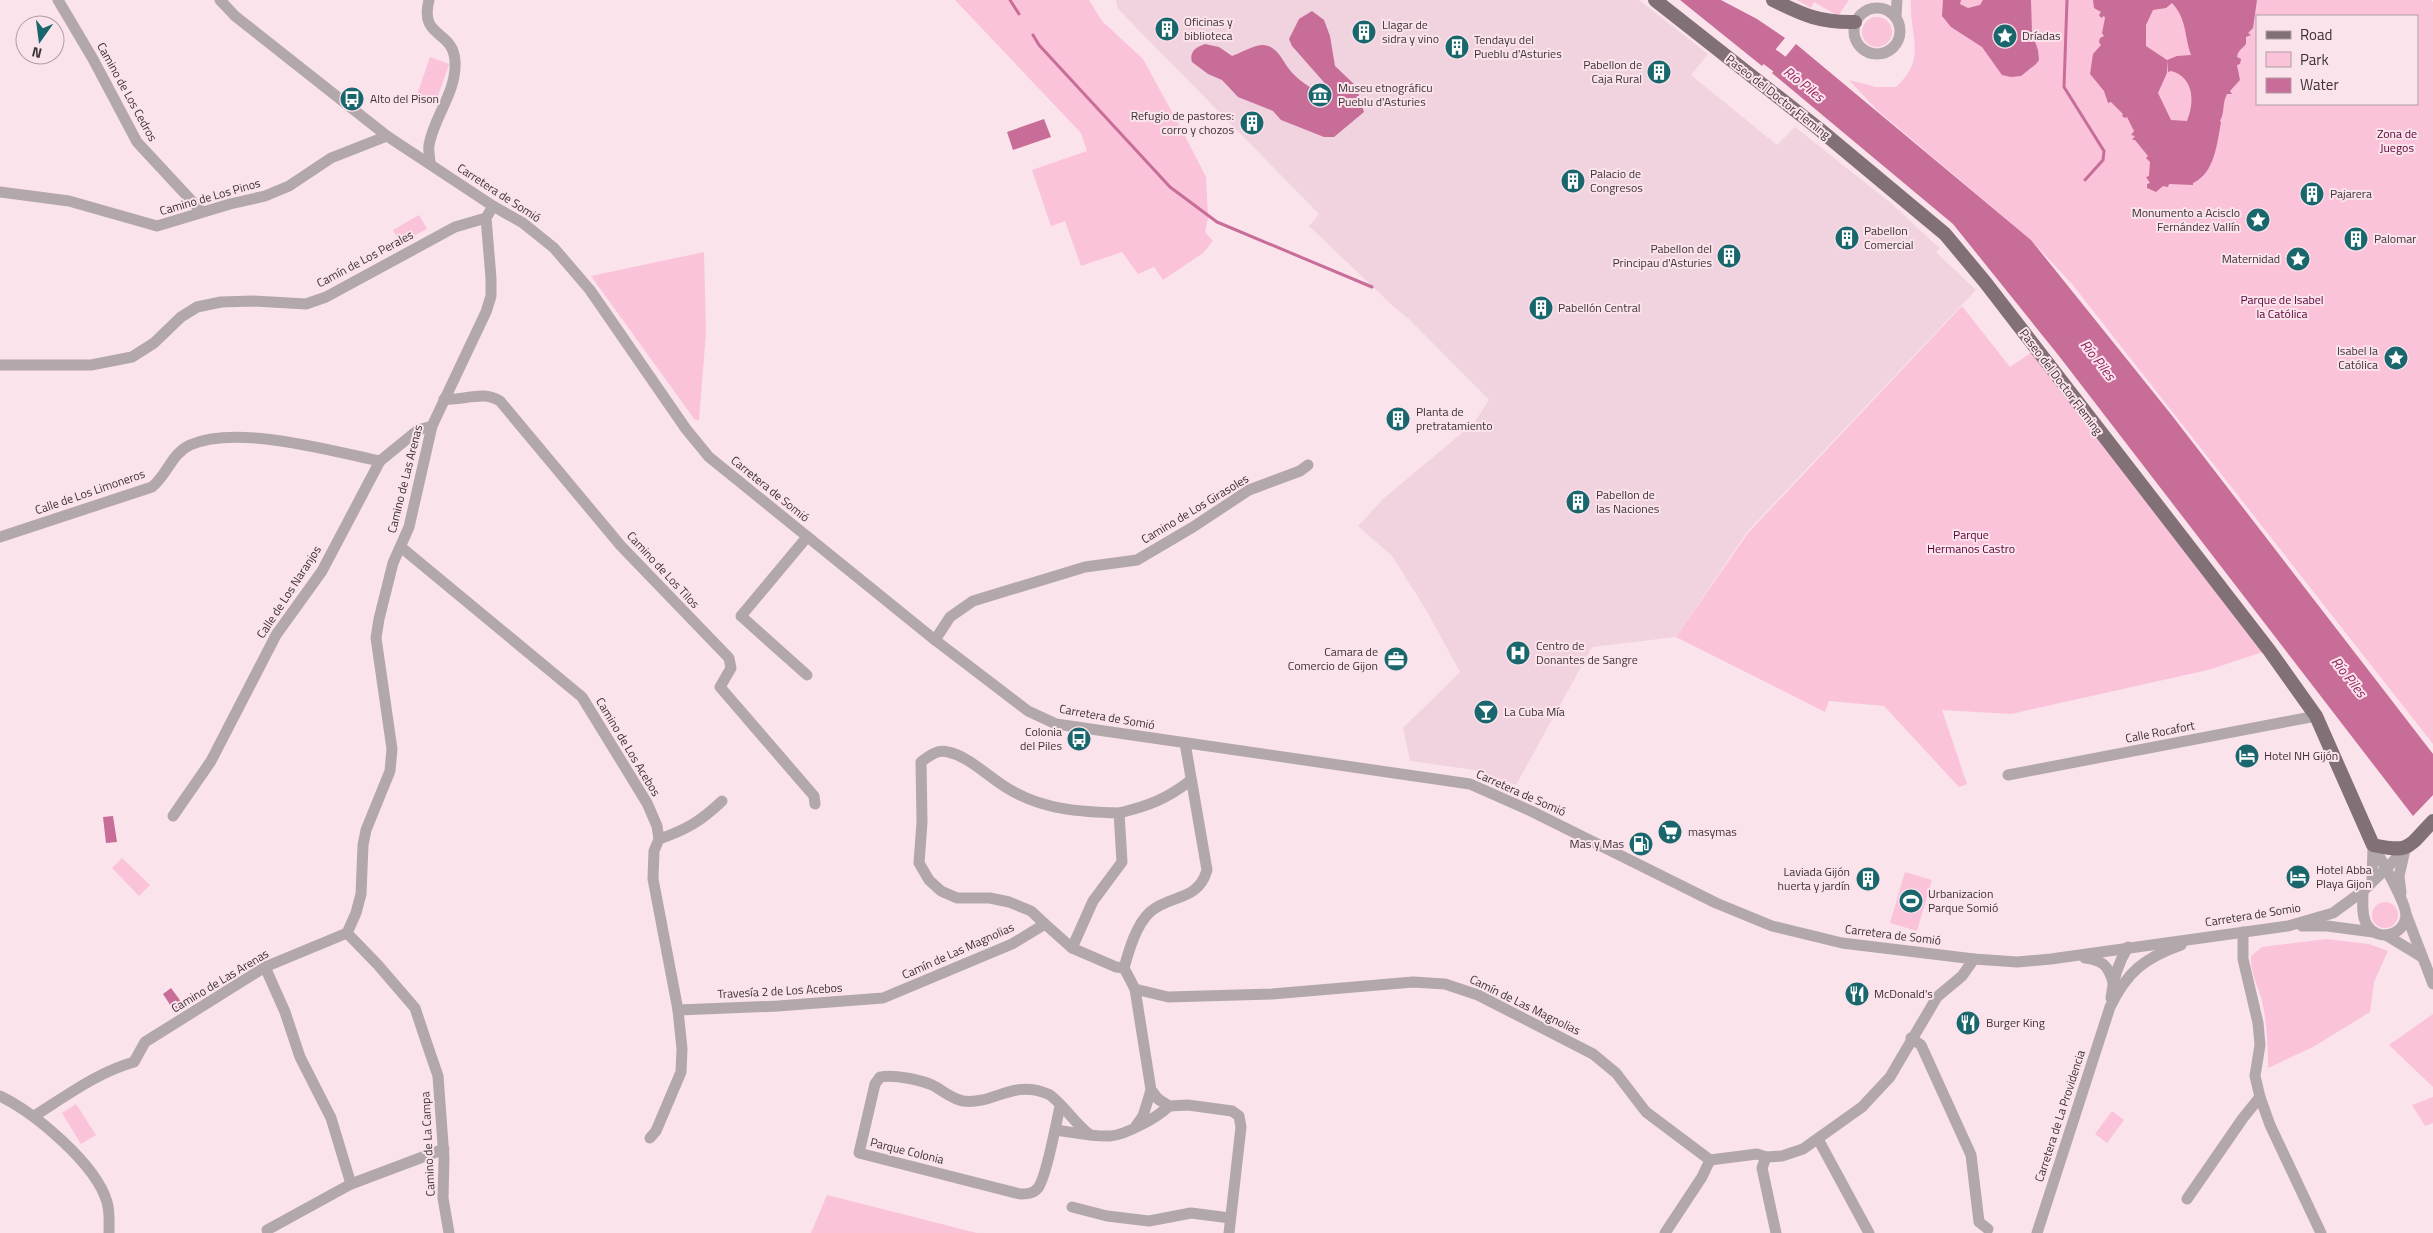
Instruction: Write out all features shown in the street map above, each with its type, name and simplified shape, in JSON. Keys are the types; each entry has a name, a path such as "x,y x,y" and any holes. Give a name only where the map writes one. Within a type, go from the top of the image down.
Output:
{"main road":[{"name":"Paseo del Doctor Fleming","path":"1655,0 1819,129 1945,234 1985,282 2269,650 2316,716 2373,845"},
{"path":"1773,0 1805,16 1832,23 1859,17"},
{"path":"2373,845 2394,851 2406,849 2431,823"}],"street":[{"name":"Camino de Los Cedros","path":"58,0 93,59 136,142 202,212"},
{"name":"Carretera de Somió","path":"220,0 235,16 387,136 523,223 554,248 590,290 686,429 709,457 935,640 1028,711 1056,724 1470,784 1531,811 1716,903 1772,926 1842,943 1974,959 2017,962 2076,956 2199,938"},
{"path":"429,0 426,11 427,22 432,30 450,43 455,59 453,81 429,145 430,164"},
{"path":"1870,0 1859,17 1854,34 1858,45 1868,53 1880,54 1891,49 1899,40 1900,28 1896,16 1897,0"},
{"path":"1859,17 1880,8 1896,16"},
{"name":"Camino de Los Pinos","path":"0,192 70,201 157,226 273,193 289,186 330,158 387,136"},
{"path":"486,218 494,206"},
{"name":"Camín de Los Perales","path":"0,366 91,365 132,357 154,343 181,317 197,307 221,302 253,301 306,304 326,297 455,227 486,218"},
{"name":"Camino de Las Arenas","path":"34,1116 118,1066 134,1062 145,1042 266,968 347,933 361,894 363,844 366,830 390,771 392,749 376,638 393,563 402,548 409,527 432,426 486,312 491,296 486,218"},
{"name":"Camino de Los Tilos","path":"444,399 484,395 492,396 500,401 621,546 729,658 731,668 720,688 814,796 815,804"},
{"name":"Calle de Los Naranjos","path":"173,816 211,760 276,634 322,571 380,461 418,430 432,426"},
{"name":"Calle de Los Limoneros","path":"0,537 152,487 159,481 176,454 190,445 220,438 265,439 322,448 380,461"},
{"name":"Camino de Los Girasoles","path":"935,640 950,618 972,601 1085,567 1137,560 1250,490 1300,471 1308,465"},
{"path":"807,537 741,616 807,675"},
{"name":"Camino de Los Acebos","path":"402,548 582,697 646,803 657,826 658,839 654,851 653,879 678,1010 681,1072 656,1131 650,1138"},
{"name":"Calle Rocafort","path":"2008,775 2316,716"},
{"path":"1124,968 1144,920 1151,911 1197,889 1204,882 1207,870 1184,743"},
{"path":"1124,968 1116,967 1072,948 1031,911 1009,902 990,898 957,898 941,891 929,880 920,863 922,822 920,762 933,753 948,752 964,758 1014,792 1050,807 1082,812 1119,812 1144,806 1172,795 1191,780"},
{"path":"658,839 684,831 706,817 722,801"},
{"path":"1072,948 1093,901 1122,862 1119,812"},
{"path":"2373,845 2403,902"},
{"path":"2372,882 2373,845"},
{"path":"2406,849 2401,861 2399,876 2403,902 2433,984"},
{"name":"Carretera de Somio","path":"2199,938 2288,926 2333,913 2363,891 2406,849"},
{"path":"2363,891 2364,920 2373,932"},
{"path":"2386,936 2402,926 2406,914"},
{"name":"Camín de Las Magnolias","path":"883,998 1012,944 1045,924"},
{"path":"2288,926 2327,926 2373,932 2386,936 2422,957"},
{"path":"2243,932 2243,959 2258,1017 2260,1045 2255,1076 2260,1097 2270,1125 2321,1233"},
{"name":"Camino de La Campa","path":"347,933 378,965 414,1008 438,1076 444,1149 443,1198 449,1233"},
{"name":"Carretera de La Providencia","path":"2116,984 2140,964 2156,955 2199,938"},
{"name":"Carretera de La Providencia","path":"2037,1233 2128,947"},
{"path":"2076,956 2101,962 2110,972 2116,984"},
{"path":"1664,1233 1702,1177 1710,1160 1758,1154 1766,1158 1782,1156 1803,1149 1862,1106 1890,1077 1911,1038 1937,997 1962,976 1974,959"},
{"path":"266,968 285,1012 300,1057 331,1118 351,1184"},
{"path":"1124,968 1135,989 1151,1090 1143,1116 1136,1126"},
{"name":"Camín de Las Magnolias","path":"1135,989 1168,997 1272,994 1413,982 1445,984 1478,995 1593,1054 1616,1073 1646,1112 1710,1160"},
{"name":"Travesía 2 de Los Acebos","path":"678,1010 778,1006 883,998"},
{"path":"1911,1038 1921,1045 1971,1156 1979,1222 1988,1229"},
{"name":"Parque Colonia","path":"1060,1106 1041,1180 1038,1188 1030,1194 1020,1194 859,1153 875,1084 880,1076 889,1075 934,1086 962,1101 992,1097 1014,1090 1033,1089 1051,1095 1078,1126 1089,1134"},
{"path":"1151,1090 1158,1099 1169,1106"},
{"path":"0,1096 34,1116 92,1174 107,1203 109,1233"},
{"path":"2187,1199 2243,1118 2260,1097"},
{"path":"1055,1130 1112,1136 1150,1121 1169,1106 1188,1105 1232,1111 1239,1116 1242,1127 1229,1233"},
{"path":"1818,1139 1869,1233"},
{"path":"267,1230 351,1184 444,1149"},
{"path":"1766,1158 1762,1168 1776,1233"},
{"path":"1072,1207 1107,1216 1149,1221 1191,1213 1230,1218"}],"shaded area":[{"path":"1116,0 1639,0 1708,54 1691,75 1777,145 1795,127 1892,204 1940,248 1936,252 1976,290 1747,532 1676,637 1592,647 1516,785 1475,770 1410,761 1403,728 1460,672 1425,608 1392,556 1358,526 1383,499 1474,423 1489,400 1409,319 1309,226 1319,214 1118,9"}],"green space":[{"path":"955,0 1089,0 1102,21 1143,59 1206,177 1208,218 1205,232 1213,241 1203,253 1163,280 1154,267 1138,274 1122,252 1081,266 1065,221 1051,226 1032,170 1087,151 1081,133"},
{"path":"1797,0 1849,0 1838,16 1814,2 1811,8"},
{"name":"Parque de Isabel la Católica","path":"1911,0 2431,0 2433,2 2433,744 2072,284 2031,240 1877,110 1849,80 1876,87 1896,87 1912,66 1915,46"},
{"path":"1877,17 1883,18 1891,26 1891,38 1883,46 1877,47 1871,46 1863,38 1862,32 1863,26 1871,18"},
{"path":"430,57 449,64 435,105 416,98"},
{"path":"419,215 427,229 400,243 393,230"},
{"path":"704,252 706,333 699,420 695,420 591,276"},
{"name":"Parque Hermanos Castro","path":"1962,306 2010,367 2036,349 2269,650 2208,670 2011,714 1942,710 1967,784 1959,787 1884,706 1829,701 1825,712 1676,637 1748,533"},
{"path":"122,858 150,885 139,896 112,868"},
{"name":"Urbanizacion Parque Somió","path":"1905,872 1932,880 1917,931 1890,923"},
{"path":"2385,902 2394,906 2398,915 2394,924 2385,928 2376,924 2372,915 2376,906"},
{"path":"2326,939 2369,944 2388,951 2374,982 2370,1012 2313,1047 2268,1068 2265,1018 2253,973 2251,956 2262,947"},
{"path":"2433,1014 2433,1087 2389,1045"},
{"path":"2433,1097 2433,1123 2425,1126 2412,1105"},
{"path":"76,1104 96,1135 81,1144 62,1113"},
{"path":"2112,1111 2124,1120 2107,1143 2095,1134"},
{"path":"827,1195 977,1233 811,1233"}],"water":[{"path":"1680,0 1721,0 1757,19 1785,38 1762,66"},
{"path":"1943,0 1961,0 1960,4 1968,8 1980,5 1983,0 2031,0 2032,33 2038,50 2039,60 2021,76 2011,77 2002,75 1982,47 1951,27 1942,16"},
{"path":"2093,0 2257,0 2253,28 2248,33 2251,35 2246,37 2246,44 2239,51 2237,57 2241,59 2240,64 2237,65 2240,80 2230,91 2232,94 2227,94 2225,97 2214,157 2206,172 2193,185 2169,184 2168,187 2163,186 2156,192 2147,188 2147,184 2150,183 2146,177 2149,176 2150,162 2146,158 2148,156 2135,140 2132,140 2135,136 2131,135 2134,131 2127,117 2122,116 2123,114 2111,102 2108,103 2104,91 2090,74 2093,54 2101,45 2099,42 2100,38 2104,36 2102,33 2105,18 2104,16 2101,18 2099,15 2101,12 2094,8","holes":["2172,3 2183,21 2191,55 2177,56 2167,60 2146,46 2146,25 2153,10 2166,8","2167,60 2168,72 2171,71 2179,74 2188,84 2191,91 2190,114 2187,121 2171,120 2158,93 2167,73"]},
{"path":"1312,11 1324,20 1330,36 1335,66 1356,86 1364,112 1334,137 1324,137 1281,120 1273,111 1238,97 1222,80 1208,74 1192,62 1191,58 1194,50 1205,44 1219,47 1232,56 1257,46 1269,46 1276,51 1296,77 1327,97 1330,93 1329,88 1292,46 1289,39 1299,19"},
{"path":"1796,44 2031,240 2170,413 2433,754 2433,795 2413,816 2059,356 1953,224 1772,73"},
{"path":"1044,119 1051,137 1013,150 1007,132"},
{"path":"113,816 117,842 106,843 103,817"},
{"path":"171,988 185,1007 176,1014 163,994"}],"waterway":[{"path":"1010,0 1019,14"},
{"path":"2067,0 2064,87 2104,151 2103,160 2085,180"},
{"path":"1033,35 1039,45 1170,187 1217,222 1372,287"},
{"name":"Río Piles","path":"1749,41 1799,79"}],"place":[{"name":"Oficinas y biblioteca","path":"1167,29"},
{"name":"Llagar de sidra y vino","path":"1364,32"},
{"name":"Dríadas","path":"2005,36"},
{"name":"Tendayu del Pueblu d'Asturies","path":"1457,47"},
{"name":"Pabellon de Caja Rural","path":"1659,72"},
{"name":"Museu etnográficu Pueblu d'Asturies","path":"1320,95"},
{"name":"Alto del Pison","path":"352,99"},
{"name":"Refugio de pastores: corro y chozos","path":"1252,123"},
{"name":"Palacio de Congresos","path":"1573,181"},
{"name":"Pajarera","path":"2312,194"},
{"name":"Monumento a Acisclo Fernández Vallín","path":"2258,220"},
{"name":"Pabellon Comercial","path":"1847,238"},
{"name":"Palomar","path":"2356,239"},
{"name":"Pabellon del Principau d'Asturies","path":"1729,256"},
{"name":"Maternidad","path":"2298,259"},
{"name":"Pabellón Central","path":"1541,308"},
{"name":"Isabel la Católica","path":"2396,358"},
{"name":"Planta de pretratamiento","path":"1398,419"},
{"name":"Pabellon de las Naciones","path":"1578,502"},
{"name":"Centro de Donantes de Sangre","path":"1518,653"},
{"name":"Camara de Comercio de Gijon","path":"1396,659"},
{"name":"La Cuba Mía","path":"1486,712"},
{"name":"Colonia del Piles","path":"1079,739"},
{"name":"Hotel NH Gijón","path":"2247,756"},
{"name":"masymas","path":"1670,832"},
{"name":"Mas y Mas","path":"1641,844"},
{"name":"Hotel Abba Playa Gijon","path":"2298,877"},
{"name":"Laviada Gijón huerta y jardín","path":"1868,879"},
{"name":"Urbanizacion Parque Somió","path":"1911,901"},
{"name":"McDonald's","path":"1857,994"},
{"name":"Burger King","path":"1968,1023"}],"park label":[{"name":"Zona de Juegos","path":"2397,141"}]}
